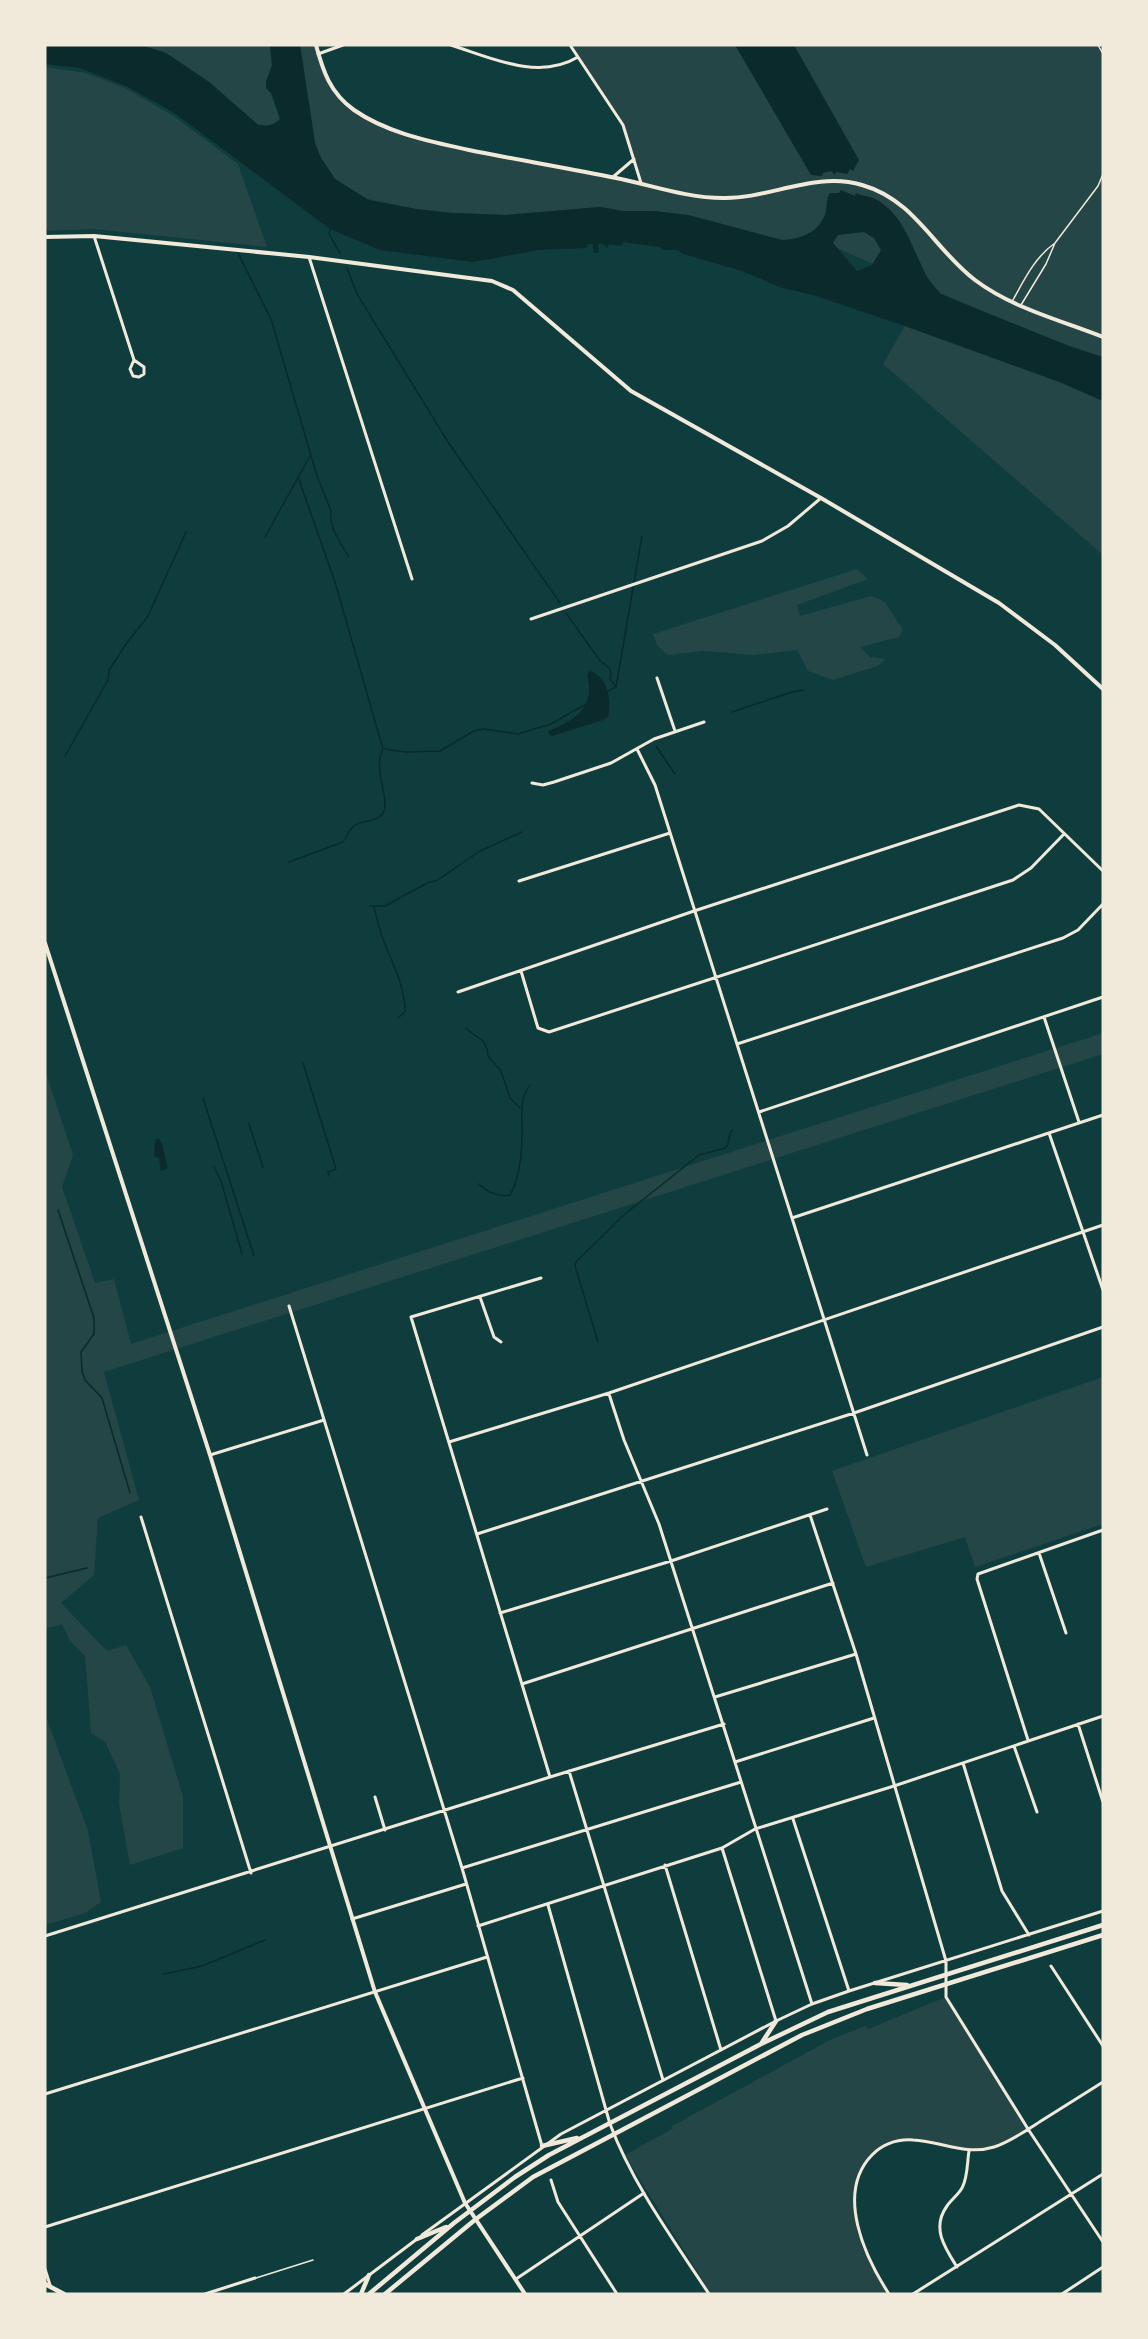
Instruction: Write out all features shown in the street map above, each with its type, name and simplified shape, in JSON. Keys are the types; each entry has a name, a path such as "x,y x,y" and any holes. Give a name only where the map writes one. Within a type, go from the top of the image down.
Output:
{"main road":[{"path":"369,2294 454,2223 514,2177 586,2136 761,2044 828,2012 1103,1923"},
{"path":"385,2294 476,2219 533,2177 819,2026 1103,1935"},
{"path":"875,1983 910,1985"},
{"path":"761,2044 776,2021"},
{"path":"542,2146 586,2136"},
{"path":"417,2239 454,2223"},
{"path":"361,2294 369,2275"},
{"path":"48,2285 64,2294"}],"street":[{"path":"316,45 329,84 344,102 372,120 406,135 529,163 612,177 694,196 742,198 801,184 820,182 850,182 874,189 911,212 959,266 993,292 1103,337"},
{"path":"318,54 343,45"},
{"path":"452,45 510,63 535,68 553,67 578,57"},
{"path":"570,45 623,125 641,183"},
{"path":"612,177 634,159"},
{"path":"94,236 134,360 144,367 144,374 138,377 132,376 130,369 134,360"},
{"path":"45,237 94,236 309,257 492,281 513,290 631,391 821,498 999,603 1055,645 1103,689"},
{"path":"309,257 412,579"},
{"path":"531,619 762,541 788,526 821,498"},
{"path":"657,678 675,731"},
{"path":"532,783 554,782 621,759 654,739 704,722"},
{"path":"637,749 653,778 867,1455"},
{"path":"458,992 694,911 1019,805 1039,809 1103,871"},
{"path":"519,881 670,832"},
{"path":"521,971 538,1028 549,1032 1012,880 1031,868 1064,834"},
{"path":"737,1044 1063,938 1078,930 1103,904"},
{"path":"45,943 210,1455 375,1992 465,2203 525,2294"},
{"path":"759,1112 1103,997"},
{"path":"1044,1017 1079,1122"},
{"path":"792,1218 1103,1115"},
{"path":"1049,1133 1103,1290"},
{"path":"449,1442 609,1394 1103,1225"},
{"path":"541,1278 411,1317 550,1777"},
{"path":"480,1297 494,1337 501,1342"},
{"path":"290,1306 462,1868 542,2146"},
{"path":"477,1534 854,1413 1103,1327"},
{"path":"609,1394 624,1440 660,1524 812,2004"},
{"path":"210,1455 324,1420"},
{"path":"501,1613 671,1561 827,1509"},
{"path":"810,1515 856,1654 946,1961 946,1997 1028,2129 1103,2242"},
{"path":"141,1517 251,1873"},
{"path":"1028,1740 977,1579 978,1574 1103,1530"},
{"path":"1039,1553 1066,1633"},
{"path":"522,1684 833,1583"},
{"path":"715,1697 856,1654"},
{"path":"478,1926 722,1848 756,1829 894,1786 1103,1716"},
{"path":"735,1762 873,1718"},
{"path":"45,1936 724,1724"},
{"path":"1078,1724 1103,1802"},
{"path":"1014,1745 1037,1812"},
{"path":"963,1763 1002,1891 1029,1935"},
{"path":"569,1771 663,2080"},
{"path":"462,1868 741,1782"},
{"path":"375,1797 385,1830"},
{"path":"793,1818 849,1991"},
{"path":"722,1848 776,2021"},
{"path":"665,1865 722,2050"},
{"path":"352,1919 466,1884"},
{"path":"548,1905 613,2133 624,2159 644,2193 709,2294"},
{"path":"344,2294 542,2146 776,2021 812,2004 849,1991 1103,1911"},
{"path":"45,2094 487,1958"},
{"path":"1051,1966 1103,2046"},
{"path":"45,2227 523,2078"},
{"path":"889,2294 870,2260 857,2221 858,2179 866,2162 880,2147 897,2141 914,2140 969,2151 994,2147 1028,2129 1103,2082"},
{"path":"957,2267 942,2242 939,2231 940,2220 947,2206 962,2188 969,2151"},
{"path":"913,2294 1103,2174"},
{"path":"552,2181 558,2202 617,2294"},
{"path":"515,2280 644,2193"},
{"path":"1062,2294 1103,2268"},
{"path":"45,2269 48,2285"},
{"path":"206,2294 255,2278"}],"lane":[{"path":"1098,45 1103,54"},
{"path":"1012,301 1029,271 1055,243 1098,186 1103,174"},
{"path":"1021,305 1053,251 1055,243"},
{"path":"255,2278 313,2260"}],"shaded area":[{"path":"45,45 141,45 166,53 209,82 258,125 267,125 280,119 272,94 266,88 272,65 270,45 300,45 315,143 321,158 335,179 368,200 416,209 506,215 600,207 623,211 654,211 688,215 782,240 801,237 816,228 825,214 830,193 839,193 841,190 855,196 856,193 872,197 886,207 901,224 926,275 941,294 1071,347 1103,357 1103,401 1062,383 905,326 813,295 782,288 742,271 683,254 678,250 662,250 660,247 623,242 621,246 609,244 607,248 603,244 598,244 599,252 594,253 593,244 588,244 586,248 538,250 473,262 380,250 330,229 173,112 128,87 80,68 45,64","holes":["864,232 874,238 881,250 872,265 857,271 833,243 838,235"]},
{"path":"141,45 270,45 272,65 266,82 280,119 270,125 259,125 209,82 166,53"},
{"path":"300,45 316,45 329,84 355,110 406,135 582,173 641,183 623,125 570,45 1103,45 1103,357 991,315 808,235 798,239 782,240 688,215 654,211 623,211 600,207 506,215 452,213 416,209 368,199 335,179 321,158 315,143"},
{"path":"735,45 794,45 859,160 853,171 850,169 847,174 836,172 835,175 831,171 823,173 822,176 811,175"},
{"path":"45,67 86,73 125,88 172,115 238,164 267,247 94,229 45,231"},
{"path":"905,326 1062,383 1103,401 1103,555 883,364"},
{"path":"857,569 868,579 797,605 800,616 871,596 885,602 903,630 899,637 860,647 870,657 886,659 877,666 833,680 808,671 797,650 753,655 704,651 667,655 657,645 653,634"},
{"path":"590,671 601,678 605,684 609,697 608,717 552,736 549,735 548,731 575,717 586,704 589,686 587,675"},
{"path":"1103,1033 1103,1054 104,1372 139,1500 98,1518 94,1575 61,1603 107,1651 126,1645 150,1687 183,1797 183,1848 130,1865 119,1804 120,1774 105,1742 91,1733 85,1656 70,1641 62,1624 45,1629 45,1070 73,1155 62,1187 95,1283 114,1279 131,1344"},
{"path":"159,1138 168,1168 161,1171 159,1158 154,1156 155,1140"},
{"path":"1103,1377 1103,1524 975,1567 965,1537 866,1567 832,1471"},
{"path":"45,1714 88,1831 101,1902 85,1913 45,1925"},
{"path":"946,1997 1028,2129 1000,2144 969,2151 924,2141 896,2141 888,2143 870,2158 860,2172 856,2189 856,2207 865,2245 889,2294 711,2294 625,2155 674,2128 670,2127 830,2040 865,2026 868,2029"}],"waterway":[{"path":"330,229 329,234 340,253"},
{"path":"238,253 271,319 317,476 331,511 331,523 349,557"},
{"path":"347,268 357,294 448,442 560,603"},
{"path":"265,537 310,456"},
{"path":"289,862 343,842 355,825 378,818 385,808 379,766 383,749 335,582 298,477"},
{"path":"65,756 108,680 109,670 148,616 186,532"},
{"path":"566,613 601,662 609,668 610,679 616,687 642,536"},
{"path":"606,692 616,687"},
{"path":"732,712 804,690"},
{"path":"385,749 405,752 440,751 474,731 484,729 518,734 551,724 586,704"},
{"path":"656,746 675,774"},
{"path":"370,906 385,906 429,882 436,881 480,851 522,832"},
{"path":"374,907 403,993 405,1012 398,1018"},
{"path":"466,1028 486,1045 488,1056 501,1071 510,1098 520,1108"},
{"path":"303,1063 336,1169 328,1172 329,1176"},
{"path":"479,1184 493,1193 502,1195 510,1195 514,1188 520,1159 523,1102 530,1085"},
{"path":"203,1098 254,1256"},
{"path":"249,1124 263,1167"},
{"path":"598,1342 575,1266 576,1262 625,1214 699,1155 725,1148 733,1130"},
{"path":"214,1167 221,1181 242,1254"},
{"path":"58,1210 94,1318 94,1334 81,1352 82,1371 85,1380 102,1398 130,1493"},
{"path":"45,1578 87,1568"},
{"path":"164,1974 202,1966 265,1940"}]}
